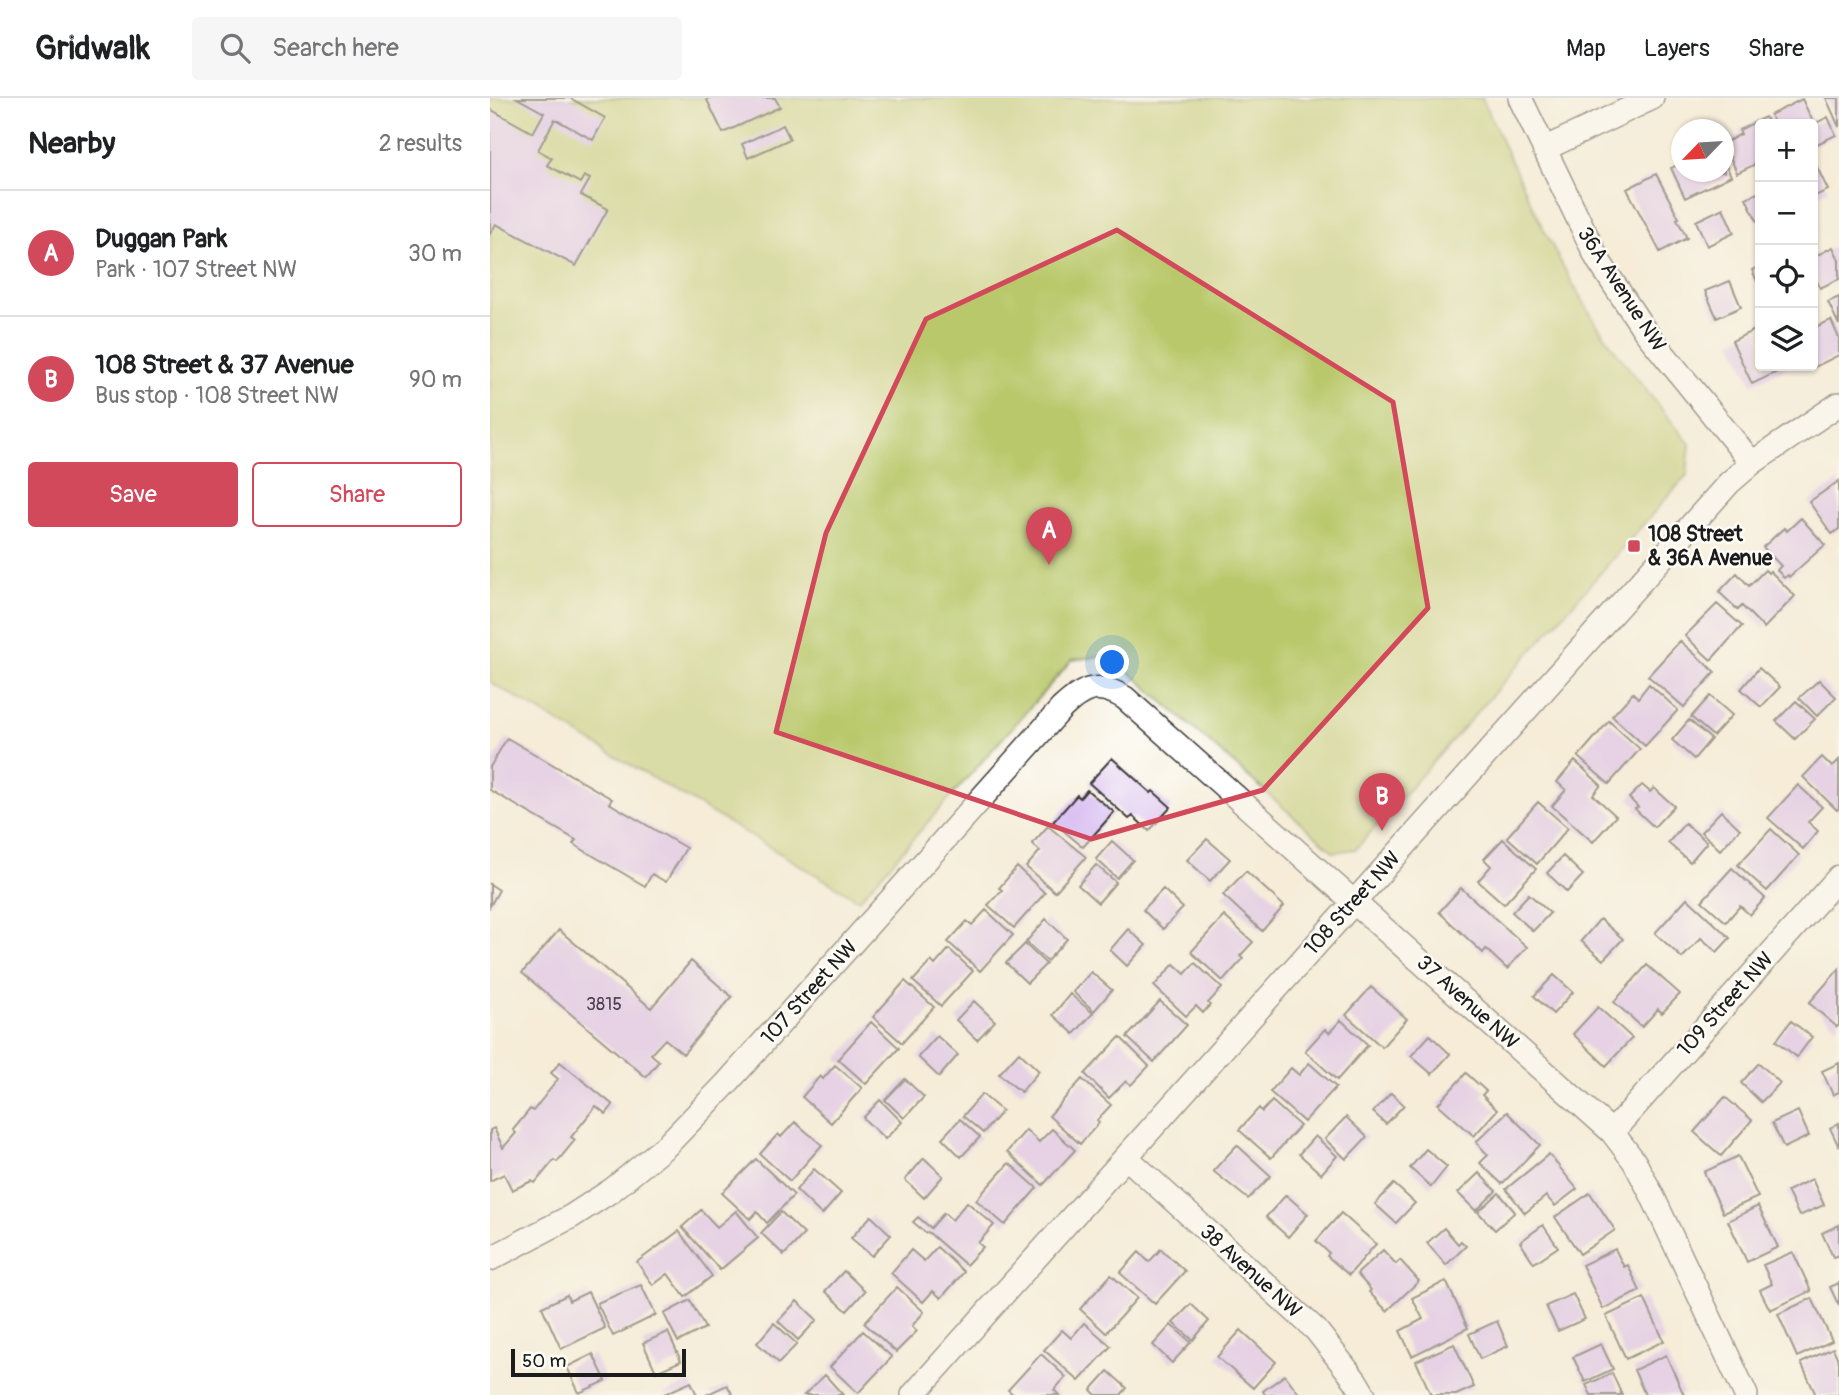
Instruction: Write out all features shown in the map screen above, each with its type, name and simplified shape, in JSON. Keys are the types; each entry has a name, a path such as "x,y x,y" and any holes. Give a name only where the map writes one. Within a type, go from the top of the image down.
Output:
{"street":[{"name":"36A Avenue NW","path":"1520,98 1598,260 1627,306 1752,463"},
{"path":"1544,149 1652,98"},
{"name":"108 Street NW","path":"913,1395 1711,503 1752,463 1839,404"},
{"name":"37 Avenue NW","path":"1095,688 1115,691 1125,698 1612,1132 1634,1161 1651,1193 1745,1395"},
{"name":"107 Street NW","path":"490,1259 530,1240 592,1203 631,1176 667,1145 727,1083 1062,708 1077,694 1095,688"},
{"name":"109 Street NW","path":"1612,1132 1838,879"},
{"name":"38 Avenue NW","path":"1126,1157 1316,1330 1348,1370 1363,1395"}],"highlighted area":[{"path":"1117,230 1393,402 1428,608 1263,790 1091,839 776,732 826,533 926,319"}],"green space":[{"path":"490,98 1482,98 1536,214 1581,299 1642,386 1690,444 1687,475 1356,849 1334,852 1110,655 1072,660 859,900 490,682"}],"building":[{"path":"517,98 570,98 605,118 593,140 555,119 538,150 552,158 547,165 580,183 584,176 590,179 581,195 608,209 576,266 496,224 490,234 490,109 533,133 544,113"},
{"path":"706,98 775,98 780,107 723,133"},
{"path":"1826,98 1839,98 1839,127"},
{"path":"1802,99 1812,119 1772,119 1770,115"},
{"path":"1828,117 1836,135 1818,144 1818,122"},
{"path":"1755,122 1755,164 1737,173 1734,166 1734,138 1741,134 1739,130"},
{"path":"783,125 790,139 748,158 742,144"},
{"path":"1818,169 1828,190 1818,195"},
{"path":"1656,174 1687,238 1660,252 1627,189"},
{"path":"1678,182 1718,182 1685,198"},
{"path":"1755,194 1755,217 1746,198"},
{"path":"1723,208 1734,233 1707,246 1696,221"},
{"path":"1833,247 1839,260 1839,279 1820,288 1818,284 1818,254"},
{"path":"1730,281 1741,307 1717,318 1705,291"},
{"path":"1839,297 1839,325 1828,302"},
{"path":"1831,320 1839,338 1839,355 1818,366 1818,326"},
{"path":"1755,330 1755,371 1779,371 1752,384 1732,341"},
{"path":"1839,481 1839,529 1832,534 1809,502"},
{"path":"1801,518 1825,545 1789,577 1788,575 1784,578 1777,570 1781,566 1763,547 1784,528 1787,531"},
{"path":"1765,570 1768,573 1770,571 1795,596 1764,628 1742,606 1738,610 1719,592 1737,573 1749,586"},
{"path":"1717,604 1742,626 1711,660 1685,636"},
{"path":"1680,641 1715,672 1684,707 1648,676"},
{"path":"1759,668 1780,687 1761,707 1741,689"},
{"path":"1819,680 1836,697 1817,716 1799,698"},
{"path":"1649,684 1678,710 1645,746 1612,716 1633,693 1638,698"},
{"path":"1710,696 1732,715 1713,736 1691,717"},
{"path":"1796,701 1815,719 1795,739 1776,721"},
{"path":"1689,720 1711,739 1694,759 1672,740"},
{"path":"1609,721 1640,749 1609,784 1578,757"},
{"path":"507,738 612,799 609,803 686,848 666,882 652,874 645,886 573,844 576,840 490,790 490,767"},
{"path":"1822,757 1832,767 1839,760 1837,810 1803,777"},
{"path":"1112,758 1171,807 1149,831 1133,816 1129,819 1089,783"},
{"path":"1575,761 1601,785 1593,795 1616,816 1593,842 1552,806 1566,790 1557,782"},
{"path":"1642,785 1650,792 1654,788 1674,806 1654,827 1635,809 1638,807 1629,798"},
{"path":"1798,785 1822,807 1808,822 1818,831 1803,849 1768,818"},
{"path":"1087,790 1114,812 1083,847 1053,822 1077,795 1080,798"},
{"path":"1538,802 1568,828 1537,864 1507,837"},
{"path":"1721,811 1740,829 1720,850 1701,832"},
{"path":"1685,823 1707,842 1690,862 1668,843"},
{"path":"1048,826 1086,857 1055,892 1026,867 1040,851 1032,844"},
{"path":"1771,829 1799,855 1767,891 1738,865"},
{"path":"1207,839 1230,859 1210,881 1187,860"},
{"path":"1503,839 1536,869 1504,904 1478,881 1491,866 1484,859"},
{"path":"1112,841 1133,860 1117,878 1096,859"},
{"path":"1563,856 1583,875 1567,892 1547,873"},
{"path":"1096,865 1116,882 1098,903 1078,885"},
{"path":"1017,867 1045,893 1014,928 988,905"},
{"path":"1732,868 1765,898 1750,915 1740,906 1726,922 1702,901"},
{"path":"1246,871 1284,906 1262,931 1223,895"},
{"path":"490,884 499,890 490,906"},
{"path":"1461,888 1527,947 1507,969 1486,949 1483,953 1439,912"},
{"path":"1163,889 1183,908 1163,929 1143,910"},
{"path":"1529,894 1550,913 1533,931 1512,912"},
{"path":"1687,898 1730,938 1717,952 1701,938 1682,958 1655,933"},
{"path":"986,910 1013,935 980,971 948,942 967,921 972,925"},
{"path":"1224,916 1253,942 1240,956 1243,959 1223,981 1191,952"},
{"path":"1046,919 1067,939 1047,961 1026,942"},
{"path":"1600,919 1623,939 1603,960 1581,941"},
{"path":"1128,929 1146,945 1127,966 1110,950"},
{"path":"559,930 651,1008 691,961 732,997 683,1054 665,1039 651,1054 659,1061 646,1077 522,973"},
{"path":"1025,944 1046,964 1027,983 1006,963"},
{"path":"949,949 973,971 941,1006 913,981 931,961 935,965"},
{"path":"1195,963 1222,988 1203,1013 1196,1006 1186,1016 1154,986 1174,964 1185,974"},
{"path":"1647,965 1680,994 1662,1013 1658,1009 1642,1027 1614,1002"},
{"path":"1839,969 1839,1025 1837,1027 1809,1003"},
{"path":"1091,972 1112,990 1094,1011 1073,992"},
{"path":"1554,975 1573,992 1553,1014 1534,996"},
{"path":"905,981 934,1007 902,1043 873,1017"},
{"path":"1371,987 1407,1019 1382,1047 1346,1015"},
{"path":"1070,994 1093,1013 1074,1034 1053,1015"},
{"path":"974,1001 995,1021 977,1040 956,1020"},
{"path":"1160,1001 1187,1025 1154,1062 1127,1037"},
{"path":"1598,1007 1632,1038 1606,1066 1573,1034"},
{"path":"1341,1020 1368,1045 1337,1080 1305,1051 1325,1029 1329,1033"},
{"path":"1791,1021 1812,1037 1797,1057 1776,1041"},
{"path":"871,1022 899,1048 866,1084 838,1059"},
{"path":"1430,1035 1450,1054 1432,1074 1411,1056"},
{"path":"937,1036 958,1055 939,1077 918,1057"},
{"path":"1120,1037 1149,1066 1131,1085 1126,1081 1109,1098 1085,1074"},
{"path":"1019,1052 1039,1071 1021,1092 999,1074"},
{"path":"560,1062 613,1105 606,1114 596,1106 571,1137 575,1140 535,1183 532,1181 512,1190 504,1174 490,1181 490,1130 494,1128 503,1148 516,1133 513,1130 530,1109 533,1111 558,1079 551,1073"},
{"path":"1309,1063 1336,1087 1304,1122 1270,1092 1291,1068 1299,1075"},
{"path":"1759,1063 1780,1083 1761,1102 1741,1083"},
{"path":"1839,1063 1839,1092 1833,1095 1822,1071"},
{"path":"835,1065 862,1088 831,1123 802,1097 820,1076 823,1079"},
{"path":"1466,1073 1486,1091 1482,1095 1497,1110 1474,1136 1438,1104"},
{"path":"905,1079 924,1097 904,1118 885,1100"},
{"path":"1082,1079 1111,1105 1080,1144 1049,1116"},
{"path":"1391,1093 1404,1105 1386,1124 1373,1112"},
{"path":"982,1094 1002,1111 983,1133 963,1116"},
{"path":"1725,1097 1752,1120 1721,1156 1694,1132"},
{"path":"880,1100 902,1122 885,1139 863,1118"},
{"path":"1272,1101 1300,1126 1271,1158 1239,1130 1259,1108 1262,1112"},
{"path":"1798,1111 1809,1136 1784,1148 1772,1123"},
{"path":"1507,1112 1540,1145 1502,1184 1480,1163 1488,1155 1476,1142"},
{"path":"1346,1117 1367,1137 1346,1159 1325,1139"},
{"path":"960,1119 980,1137 961,1157 942,1138"},
{"path":"795,1122 822,1145 790,1181 760,1154 778,1134 781,1137"},
{"path":"1839,1123 1839,1147 1830,1128"},
{"path":"1052,1129 1075,1150 1043,1185 1007,1152 1026,1130 1039,1142"},
{"path":"1315,1136 1337,1156 1321,1174 1299,1154"},
{"path":"1237,1145 1271,1176 1248,1199 1213,1171"},
{"path":"1426,1149 1447,1167 1431,1187 1410,1168"},
{"path":"1549,1154 1577,1189 1555,1206 1546,1196 1525,1213 1506,1189"},
{"path":"1738,1156 1758,1197 1723,1213 1704,1172"},
{"path":"924,1158 943,1176 924,1198 905,1180"},
{"path":"756,1159 794,1195 767,1223 757,1212 750,1219 722,1193"},
{"path":"1009,1163 1037,1188 1005,1225 976,1200"},
{"path":"814,1169 841,1193 822,1215 796,1190"},
{"path":"1479,1173 1496,1191 1476,1211 1458,1193"},
{"path":"1812,1179 1824,1205 1799,1216 1787,1191"},
{"path":"1394,1184 1415,1203 1396,1223 1375,1204"},
{"path":"1499,1193 1515,1212 1495,1230 1478,1212"},
{"path":"1590,1193 1615,1230 1580,1254 1555,1217"},
{"path":"1286,1195 1308,1214 1288,1237 1266,1217"},
{"path":"967,1202 994,1225 978,1243 983,1247 966,1265 913,1222 918,1217 931,1228 944,1213 952,1220"},
{"path":"1758,1206 1778,1247 1747,1262 1728,1221"},
{"path":"701,1210 717,1227 736,1211 758,1238 720,1270 682,1227"},
{"path":"781,1212 804,1234 784,1255 761,1233"},
{"path":"1341,1213 1376,1244 1349,1275 1327,1256 1329,1253 1316,1241"},
{"path":"871,1216 891,1235 872,1256 851,1238"},
{"path":"1543,1225 1558,1247 1534,1263 1520,1242"},
{"path":"1839,1225 1839,1255 1833,1257 1822,1233"},
{"path":"1444,1228 1458,1244 1461,1241 1466,1246 1446,1265 1427,1243"},
{"path":"679,1231 712,1276 685,1297 668,1274 653,1285 637,1262"},
{"path":"937,1247 964,1272 941,1298 933,1291 923,1302 891,1273 911,1250 924,1261"},
{"path":"1161,1249 1185,1271 1155,1304 1120,1273 1139,1252 1149,1262"},
{"path":"1615,1249 1624,1267 1628,1265 1640,1291 1603,1309 1582,1265"},
{"path":"1383,1250 1396,1264 1400,1260 1419,1281 1387,1311 1357,1274"},
{"path":"1793,1252 1811,1291 1770,1310 1760,1290 1772,1284 1763,1265"},
{"path":"844,1271 865,1291 847,1311 825,1291"},
{"path":"1111,1275 1137,1298 1106,1333 1080,1309"},
{"path":"1446,1281 1468,1328 1412,1356 1400,1331 1423,1319 1412,1298"},
{"path":"1839,1283 1839,1306 1830,1287"},
{"path":"641,1285 656,1315 613,1336 597,1303"},
{"path":"897,1287 924,1312 912,1326 917,1331 896,1352 864,1323"},
{"path":"588,1292 605,1328 561,1349 542,1307 567,1295 569,1301"},
{"path":"1573,1294 1585,1319 1558,1331 1546,1306"},
{"path":"1644,1298 1664,1341 1626,1359 1606,1316"},
{"path":"1812,1298 1832,1341 1797,1357 1778,1314"},
{"path":"690,1300 705,1328 678,1342 664,1314"},
{"path":"797,1301 817,1320 798,1340 778,1321"},
{"path":"1191,1304 1209,1321 1193,1340 1173,1323"},
{"path":"1497,1321 1508,1346 1480,1359 1469,1334"},
{"path":"774,1323 797,1344 779,1363 757,1343"},
{"path":"1084,1323 1111,1346 1079,1381 1044,1350 1062,1330 1071,1338"},
{"path":"1171,1325 1191,1342 1172,1363 1153,1345"},
{"path":"1241,1330 1276,1362 1253,1388 1217,1357"},
{"path":"863,1331 892,1357 858,1393 830,1367"},
{"path":"668,1332 681,1361 656,1372 643,1343"},
{"path":"1454,1344 1474,1387 1456,1395 1431,1395 1416,1361"},
{"path":"1601,1344 1613,1369 1585,1382 1573,1357"},
{"path":"1833,1348 1839,1362 1839,1395 1816,1395 1801,1363"},
{"path":"593,1354 606,1381 579,1393 567,1367"},
{"path":"1041,1354 1066,1377 1054,1390 1059,1395 1014,1395 1008,1390"},
{"path":"1666,1355 1684,1395 1645,1395 1634,1370"},
{"path":"1108,1371 1127,1388 1121,1395 1096,1395 1091,1390"},
{"path":"1612,1373 1622,1395 1591,1395 1586,1385"},
{"path":"825,1375 843,1395 804,1395"},
{"path":"1285,1375 1300,1395 1265,1395 1263,1391"},
{"path":"691,1382 697,1395 662,1395"},
{"path":"727,1385 733,1395 706,1395"}],"place":[{"name":"108 Street & 36A Avenue","path":"1634,546"},
{"name":"Duggan Park","path":"1049,565"},
{"name":"108 Street & 37 Avenue","path":"1382,831"}]}
